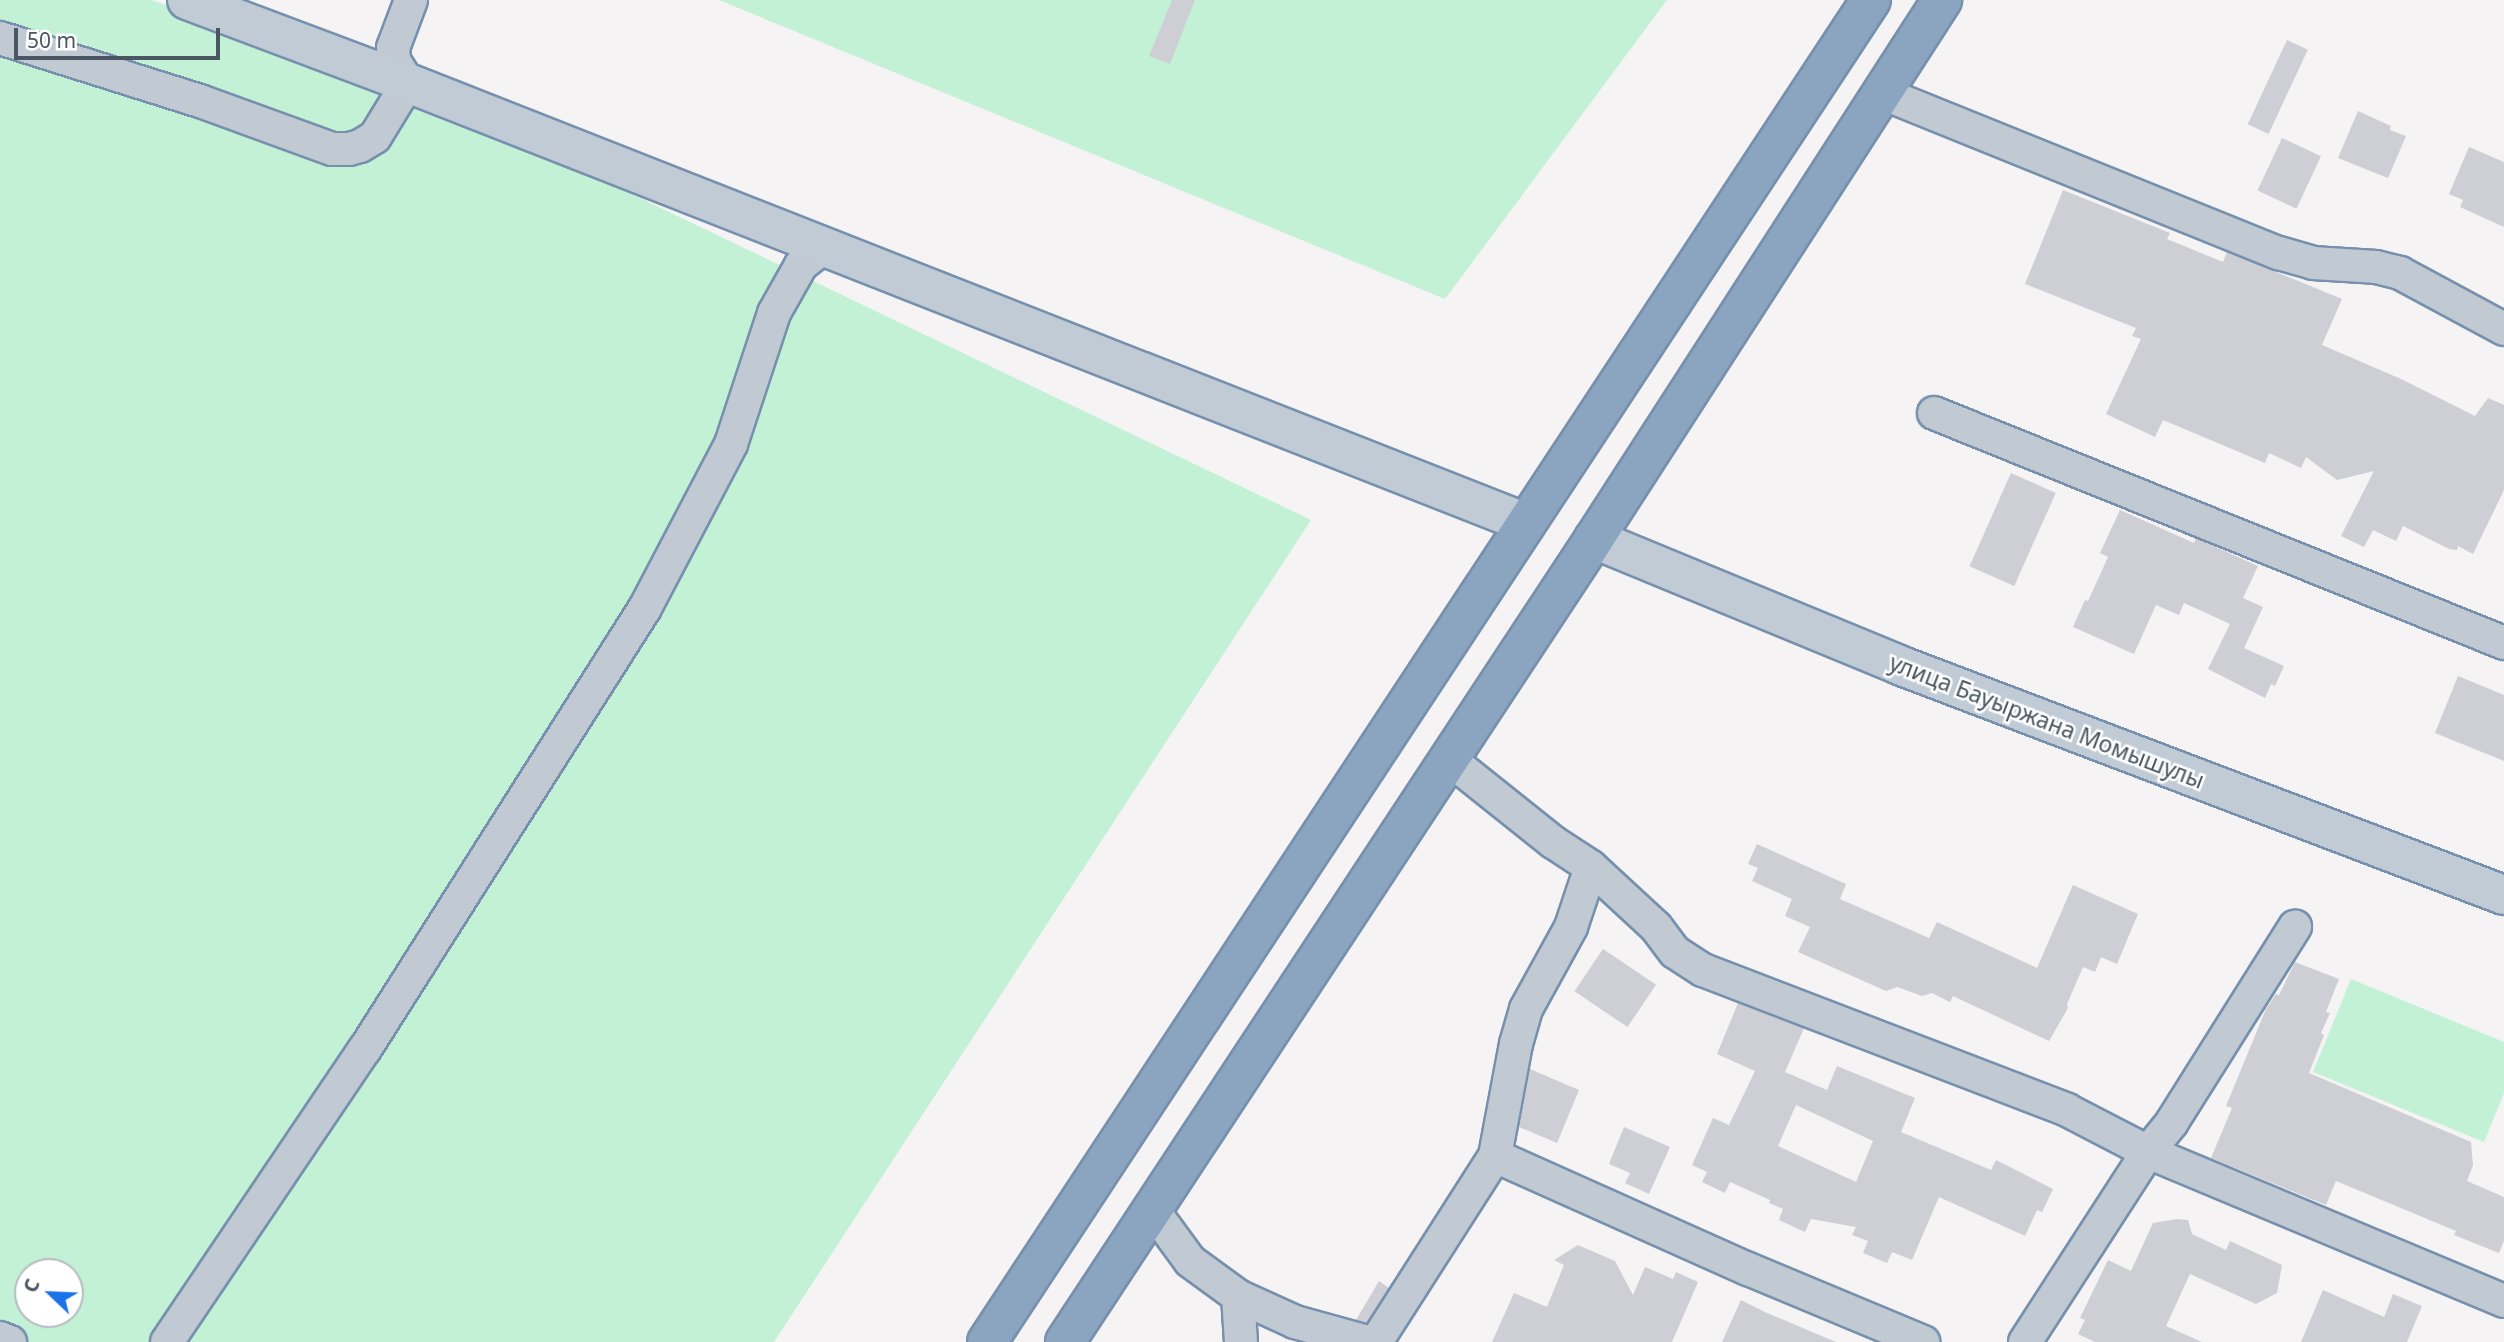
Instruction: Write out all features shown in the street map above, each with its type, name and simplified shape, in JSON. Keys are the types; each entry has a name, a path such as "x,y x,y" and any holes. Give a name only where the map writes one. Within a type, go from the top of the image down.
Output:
{"highway":[{"path":"987,1342 1871,0"},
{"path":"1065,1342 1594,539 1942,0"}],"street":[{"path":"187,0 408,83 1526,523"},
{"path":"408,83 394,61 393,48 411,0"},
{"path":"0,38 200,101 332,149 360,146 375,138 408,83"},
{"path":"1882,93 2279,253 2313,263 2376,267 2400,273 2504,329"},
{"path":"167,1342 365,1049 645,608 731,444 774,313 801,265 824,247"},
{"path":"1934,413 2504,643"},
{"name":"улица Бауыржана Момышулы","path":"1594,539 1912,670 2504,895"},
{"path":"1449,759 1553,842 1591,867 1656,927 1675,952 1703,970 2067,1110 2148,1152 2504,1301"},
{"path":"1376,1342 1495,1156 1516,1044 1526,1009 1571,928 1591,867"},
{"path":"2025,1342 2148,1152 2172,1122 2295,927"},
{"path":"1495,1156 1748,1269 1923,1342"},
{"path":"1152,1209 1190,1261 1238,1296 1296,1322 1367,1342"},
{"path":"1238,1296 1241,1342"},
{"path":"0,1338 10,1342"}],"green space":[{"path":"0,0 151,0 392,79 1311,520 774,1342 0,1342"},
{"path":"719,0 1667,0 1445,299"},
{"path":"2351,979 2504,1042 2504,1093 2484,1142 2313,1072"}],"building":[{"path":"1172,0 1195,0 1170,64 1149,56"},
{"path":"2287,40 2308,50 2269,134 2248,124"},
{"path":"2358,111 2406,136 2388,178 2338,158"},
{"path":"2282,138 2321,156 2296,209 2257,191"},
{"path":"2469,147 2504,162 2504,227 2460,207 2463,200 2449,194"},
{"path":"2063,190 2170,233 2167,239 2223,262 2227,252 2342,299 2322,345 2401,379 2475,416 2488,398 2504,405 2504,490 2473,554 2458,546 2457,550 2449,549 2403,526 2396,541 2373,530 2364,547 2341,536 2374,471 2337,480 2306,457 2301,468 2269,453 2265,463 2163,420 2155,437 2106,414 2141,339 2132,336 2136,328 2025,284"},
{"path":"2011,473 2056,493 2014,586 1970,566"},
{"path":"2120,510 2194,543 2196,538 2258,566 2243,598 2263,607 2244,648 2284,666 2275,686 2271,684 2265,698 2208,669 2230,624 2184,603 2179,615 2156,605 2134,654 2073,627 2108,557 2100,553"},
{"path":"2458,676 2504,695 2504,761 2435,733"},
{"path":"1757,844 1846,884 1840,899 1929,938 1937,922 2037,968 2073,885 2138,914 2117,964 2101,957 2095,972 2083,967 2067,1004 2068,1008 2049,1041 1953,996 1950,1002 1932,993 1922,996 1897,987 1886,991 1798,952 1810,927 1785,916 1792,899 1752,881 1758,868 1748,864"},
{"path":"1603,949 1656,985 1628,1027 1574,991"},
{"path":"2295,962 2339,979 2326,1012 2330,1013 2321,1033 2324,1035 2309,1073 2471,1142 2473,1165 2467,1181 2504,1197 2504,1241 2499,1253 2454,1235 2456,1231 2336,1181 2326,1205 2211,1158 2232,1108 2226,1106 2266,1009 2276,994 2279,995"},
{"path":"1738,1003 1804,1028 1785,1072 1827,1090 1837,1066 1915,1098 1901,1132 1991,1170 1996,1160 2053,1189 2042,1212 2037,1210 2025,1236 1939,1197 1912,1260 1892,1252 1887,1263 1863,1253 1868,1241 1852,1235 1856,1227 1811,1219 1805,1232 1779,1220 1783,1209 1769,1203 1770,1200 1730,1182 1725,1193 1702,1182 1707,1172 1692,1165 1713,1118 1729,1125 1755,1071 1717,1054","holes":["1796,1105 1873,1141 1856,1182 1778,1146"]},
{"path":"1530,1069 1579,1090 1557,1143 1519,1127"},
{"path":"1624,1127 1670,1147 1649,1194 1625,1183 1630,1173 1609,1164"},
{"path":"2188,1220 2192,1234 2226,1250 2230,1241 2282,1265 2277,1293 2256,1304 2190,1274 2166,1326 2202,1342 2095,1342 2078,1334 2085,1320 2080,1318 2108,1260 2131,1271 2153,1223"},
{"path":"1578,1245 1615,1261 1633,1295 1645,1267 1673,1279 1676,1272 1698,1282 1672,1342 1492,1342 1514,1293 1547,1307 1564,1265 1554,1260"},
{"path":"1379,1281 1389,1288 1366,1323 1356,1320"},
{"path":"2323,1290 2384,1317 2393,1294 2422,1306 2407,1342 2301,1342"},
{"path":"1741,1300 1767,1313 1836,1342 1722,1342"}]}
